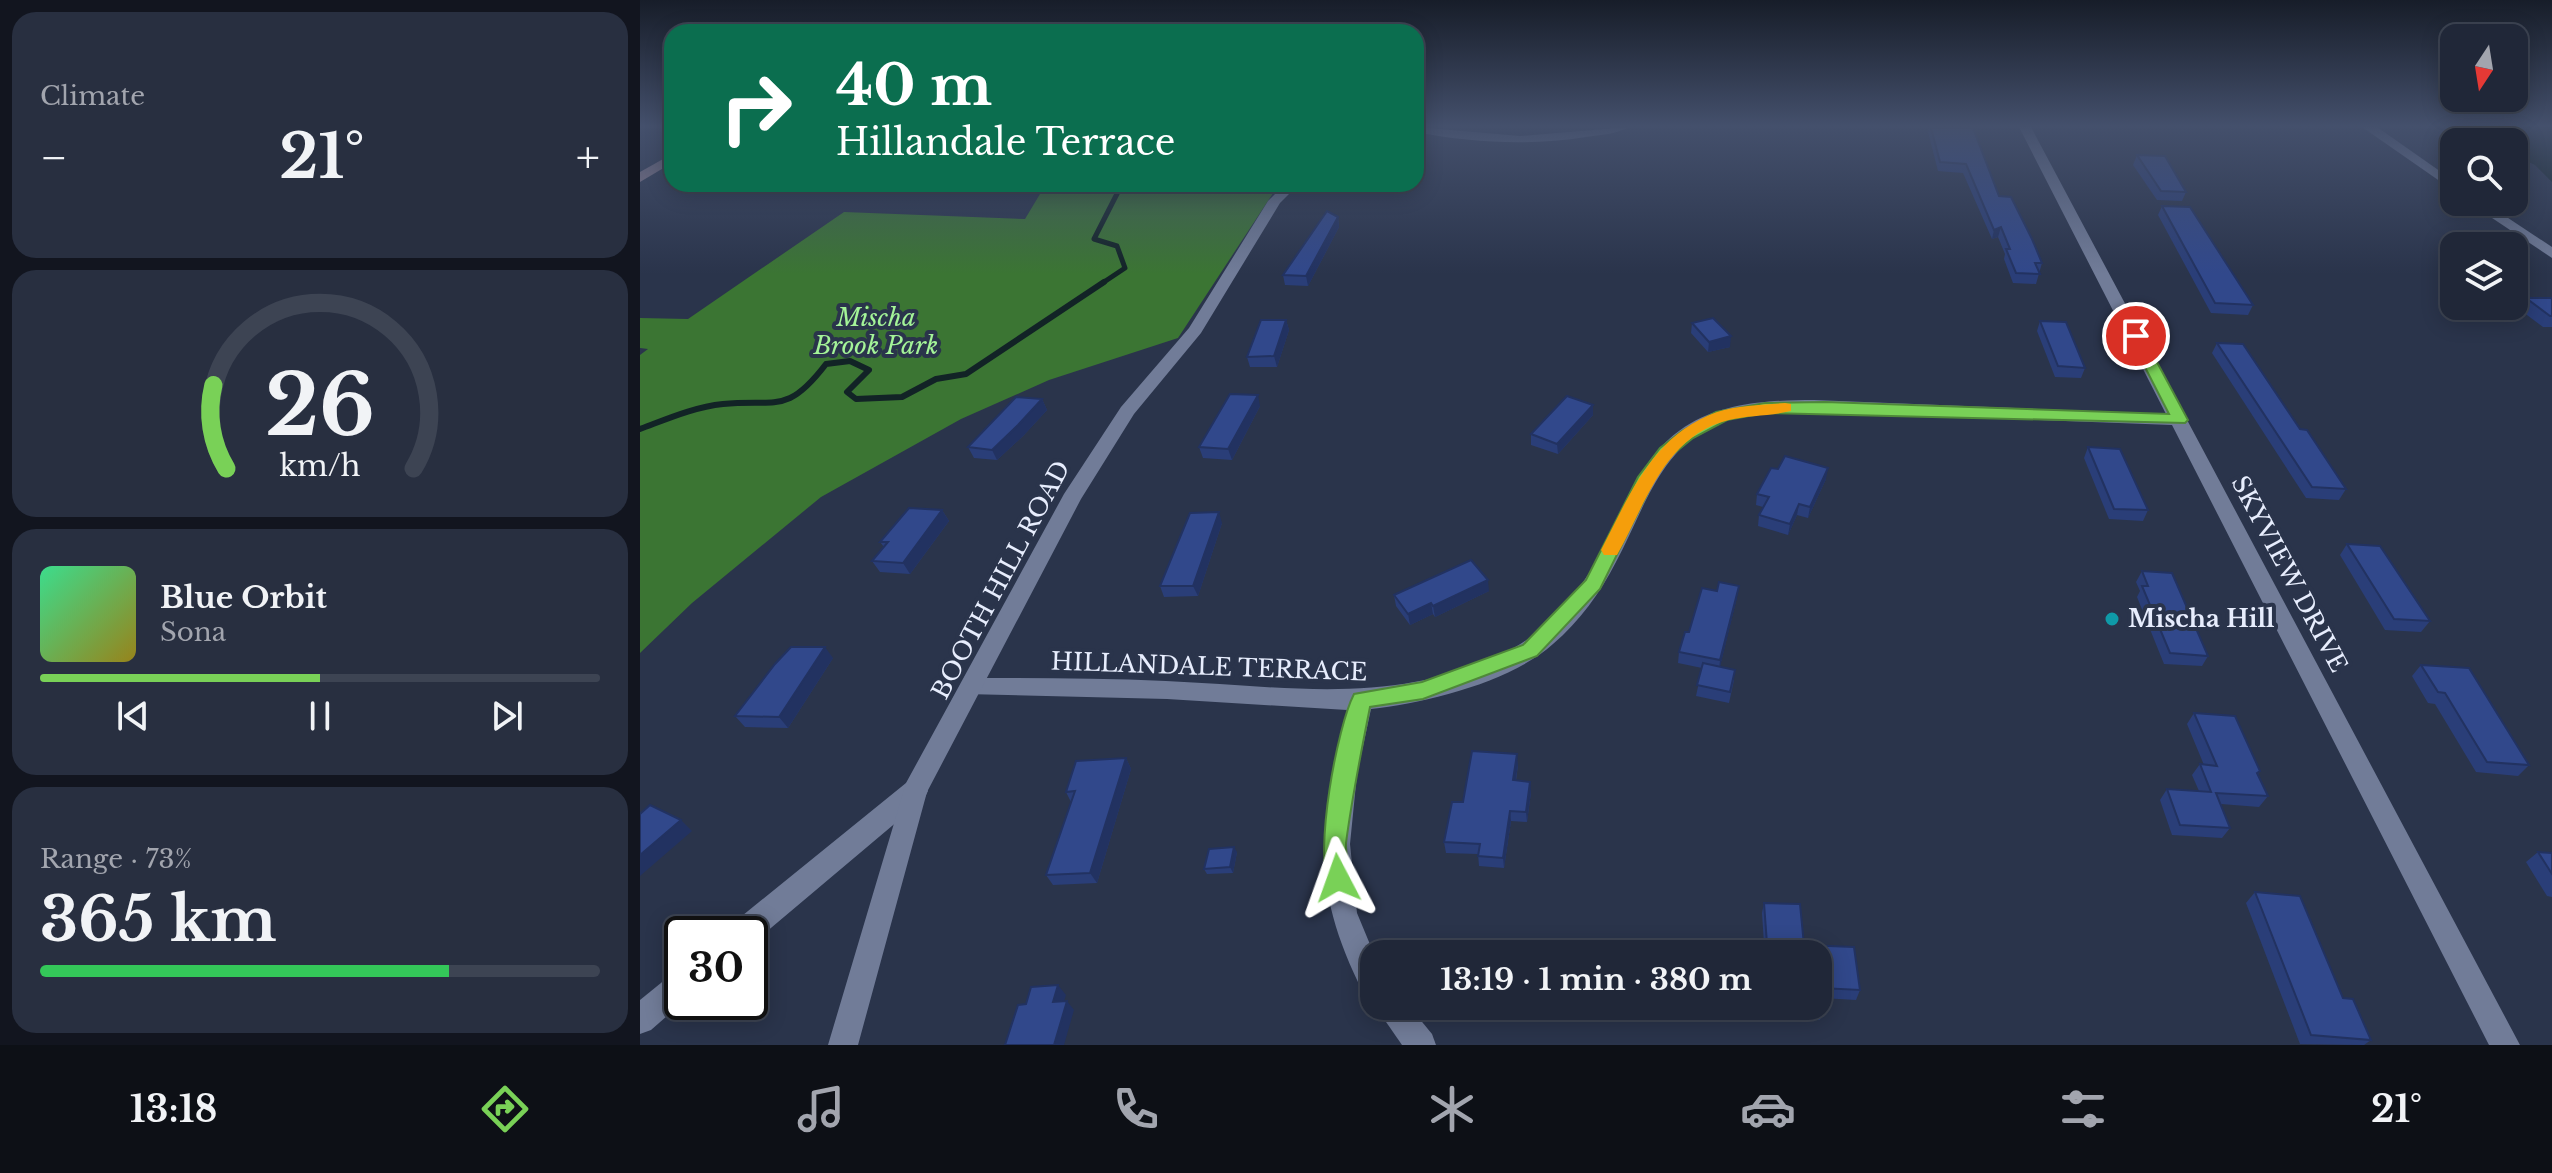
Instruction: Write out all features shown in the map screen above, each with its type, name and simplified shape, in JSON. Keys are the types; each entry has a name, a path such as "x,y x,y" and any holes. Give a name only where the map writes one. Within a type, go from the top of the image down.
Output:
{"street":[{"name":"SKYVIEW DRIVE","path":"2051,176 2505,1045"},
{"name":"BOOTH HILL ROAD","path":"843,1045 915,791 1071,499 1127,411 1195,330 1275,201 1284,192"},
{"path":"2496,216 2552,254"},
{"name":"HILLANDALE TERRACE","path":"973,687 1159,690 1361,700 1423,690 1530,650 1593,584 1647,477 1666,452 1688,434 1722,416 1765,408 1825,407 2179,420"},
{"path":"1360,961 1342,905 1334,850 1340,795 1361,700"},
{"path":"764,916 915,791"},
{"path":"640,1019 664,999"},
{"path":"1401,1020 1421,1045"}],"green space":[{"name":"Mischa Brook Park","path":"1041,192 1274,192 1178,338 1049,380 961,419 821,497 692,603 640,653 640,355 648,349 640,348 640,318 688,319 844,212 1025,219"}],"building":[{"path":"1971,176 1991,176 1999,196 2011,197 2042,263 2035,263 2040,274 2016,273 2001,227 1994,230"},
{"path":"2151,176 2177,176 2186,192 2161,191"},
{"path":"2162,206 2190,207 2253,305 2215,303"},
{"path":"1327,211 1338,217 1306,276 1283,275"},
{"path":"2528,298 2552,298 2550,316 2528,300"},
{"path":"1713,318 1731,336 1709,342 1692,323"},
{"path":"1261,320 1286,320 1274,356 1247,357"},
{"path":"2040,321 2066,322 2085,368 2058,366"},
{"path":"2217,343 2243,344 2300,429 2307,430 2346,489 2312,487"},
{"path":"1230,394 1258,395 1228,449 1199,447"},
{"path":"1567,396 1593,405 1557,444 1531,434"},
{"path":"1016,397 1042,399 992,450 968,447"},
{"path":"2088,447 2120,449 2148,510 2114,509"},
{"path":"1785,456 1828,468 1810,507 1799,504 1790,524 1759,515 1769,497 1757,494 1771,468 1778,469"},
{"path":"909,508 942,510 903,563 872,561 888,542 880,542"},
{"path":"1219,512 1193,586 1160,586 1190,513"},
{"path":"2347,544 2380,546 2430,621 2394,619"},
{"path":"1471,560 1488,580 1433,606 1431,603 1408,614 1394,595"},
{"path":"2142,571 2172,573 2208,656 2170,653 2142,586 2148,586"},
{"path":"1719,582 1739,586 1720,660 1679,652 1685,632 1689,632 1702,588 1717,591"},
{"path":"791,647 825,647 779,717 735,716 775,664"},
{"path":"1703,663 1735,670 1730,692 1697,685"},
{"path":"2421,665 2469,668 2529,765 2487,762 2445,693 2438,692"},
{"path":"2194,713 2235,716 2268,796 2216,793 2230,828 2180,825 2167,789 2211,792 2200,764 2217,766"},
{"path":"1472,751 1517,754 1513,780 1530,782 1526,812 1510,811 1503,858 1478,856 1480,844 1444,842 1452,802 1463,802"},
{"path":"1126,758 1090,873 1046,875 1075,791 1066,792 1076,761"},
{"path":"650,805 681,820 640,855 640,814"},
{"path":"1234,847 1230,867 1204,869 1209,849"},
{"path":"2538,852 2552,853 2552,874"},
{"path":"2255,892 2300,896 2343,998 2353,999 2371,1040 2311,1035"},
{"path":"1764,903 1800,904 1804,940 1767,940"},
{"path":"1832,946 1854,947 1860,990 1832,989"},
{"path":"1058,985 1053,1002 1067,1001 1054,1045 1005,1045 1018,1005 1026,1004 1031,987"}],"waterway":[{"path":"640,429 712,406 769,403 791,398 813,380 826,364 850,361 869,370 847,392 856,399 902,397 936,379 966,374 1125,268 1117,246 1094,239 1118,192"}],"slow traffic":[{"path":"1610,550 1647,477 1666,452 1688,434 1722,416 1785,407"}],"place":[{"name":"Mischa Hill","path":"2112,619"}],"route":[{"path":"1338,878 1334,850 1340,795 1361,700 1423,690 1530,650 1567,616 1593,584 1647,477 1666,452 1688,434 1722,416 1765,408 1825,407 2179,420 2136,336"}]}
